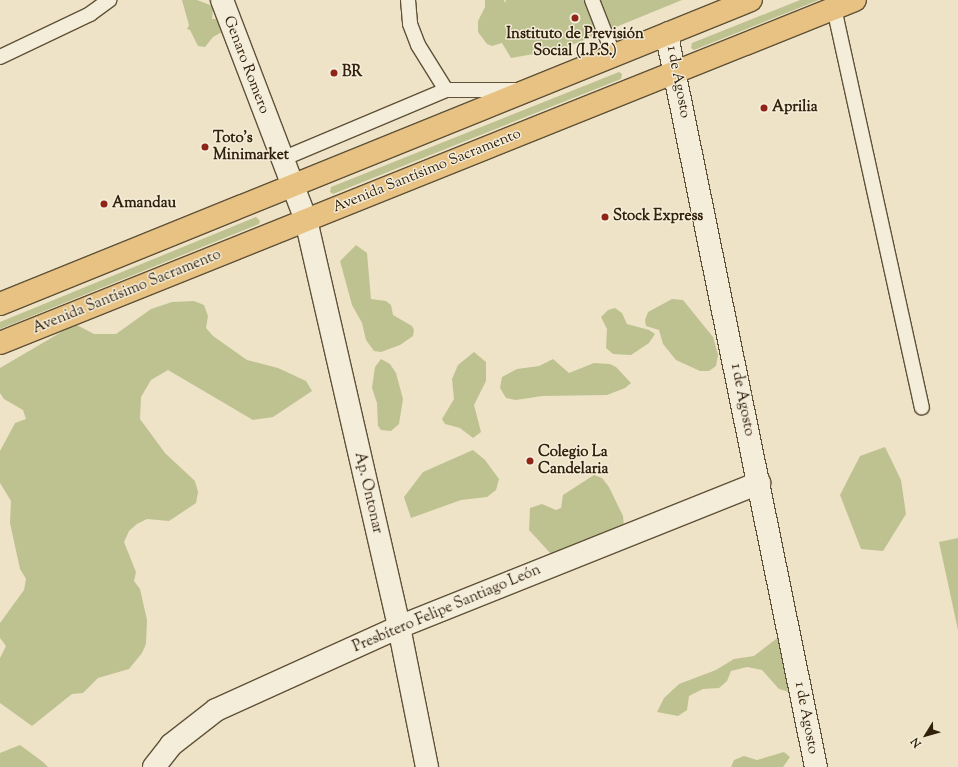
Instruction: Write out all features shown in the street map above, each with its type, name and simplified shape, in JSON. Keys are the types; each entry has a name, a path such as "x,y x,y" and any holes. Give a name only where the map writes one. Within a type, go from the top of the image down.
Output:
{"main road":[{"path":"0,304 752,0"},
{"name":"Avenida Santísimo Sacramento","path":"0,343 855,0"}],"street":[{"name":"Genaro Romero","path":"222,0 306,220"},
{"name":"1 de Agosto","path":"669,33 669,46 676,72 816,767"},
{"name":"Ap. Ontonar","path":"306,220 399,627 426,767"},
{"name":"Presbítero Felipe Santiago León","path":"154,767 171,745 216,710 399,627 759,483"}],"lane":[{"path":"0,56 90,14 109,0"},
{"path":"408,0 410,24 418,45 446,90"},
{"path":"592,0 614,56"},
{"path":"834,8 922,407"},
{"path":"282,159 446,90 529,90"}],"green space":[{"path":"182,0 197,0 210,5 213,9 212,19 218,19 224,31 213,37 205,47 198,46 190,30 187,29 189,25"},
{"name":"Instituto de Previsión Social (I.P.S.)","path":"485,0 504,0 505,3 506,0 682,0 562,49 511,58 502,43 492,46 487,44 478,32 478,21 485,7"},
{"path":"800,0 819,0 694,50 691,48 692,43"},
{"path":"619,72 622,74 621,79 333,194 330,192 331,187"},
{"path":"256,217 260,221 259,224 0,329 0,322"},
{"path":"356,245 367,253 371,299 386,301 391,305 393,315 412,326 414,330 413,336 400,345 381,352 374,351 366,340 362,323 352,305 340,261"},
{"path":"672,299 683,300 713,337 718,355 716,366 709,371 700,371 676,360 663,344 659,330 646,326 645,320 648,312"},
{"path":"194,301 204,305 208,316 206,328 213,336 247,360 278,368 306,381 312,391 273,417 253,420 168,370 151,380 141,397 140,419 165,453 195,481 198,492 196,503 169,521 147,519 137,524 129,531 124,542 136,572 134,581 140,589 147,620 146,644 142,653 129,669 98,678 83,693 72,694 32,726 0,703 0,658 6,646 0,638 0,623 24,590 26,579 20,569 10,523 11,501 0,483 0,451 15,423 26,419 23,410 4,399 0,393 0,368 75,324 94,334 116,334 151,309 172,302"},
{"path":"615,308 622,313 627,324 649,330 655,334 649,343 631,355 613,354 606,348 607,329 601,317 608,310"},
{"path":"474,352 486,362 486,381 474,405 481,432 473,438 460,428 445,424 442,419 454,399 452,379 458,365"},
{"path":"381,359 390,364 396,373 403,399 399,424 391,431 381,430 378,426 377,403 372,388 375,367"},
{"path":"553,359 569,373 594,363 610,364 616,367 631,383 625,388 607,395 542,396 516,400 506,398 500,388 502,377 517,369 539,366"},
{"path":"885,447 901,480 906,514 883,551 861,549 840,495 860,456"},
{"path":"473,450 485,460 499,479 496,490 487,497 461,500 411,518 404,497 423,472"},
{"path":"594,475 602,478 609,487 623,516 624,526 607,543 591,538 582,542 582,547 551,554 529,530 530,508 542,504 556,510 561,508 563,495"},
{"path":"958,538 958,630 939,542"},
{"path":"780,636 793,689 789,692 779,689 762,670 747,667 731,671 727,681 719,688 703,689 689,696 687,710 678,716 657,712 664,698 679,684 716,670 734,659 754,656"},
{"path":"20,745 48,767 0,767 0,753"},
{"path":"784,752 790,757 783,767 731,767 734,760 744,756 757,760"}],"place":[{"name":"Instituto de Previsión Social (I.P.S.)","path":"575,18"},
{"name":"BR","path":"334,73"},
{"name":"Aprilia","path":"764,108"},
{"name":"Toto's Minimarket","path":"205,147"},
{"name":"Amandau","path":"104,204"},
{"name":"Stock Express","path":"605,217"},
{"name":"Colegio La Candelaria","path":"530,461"}]}
